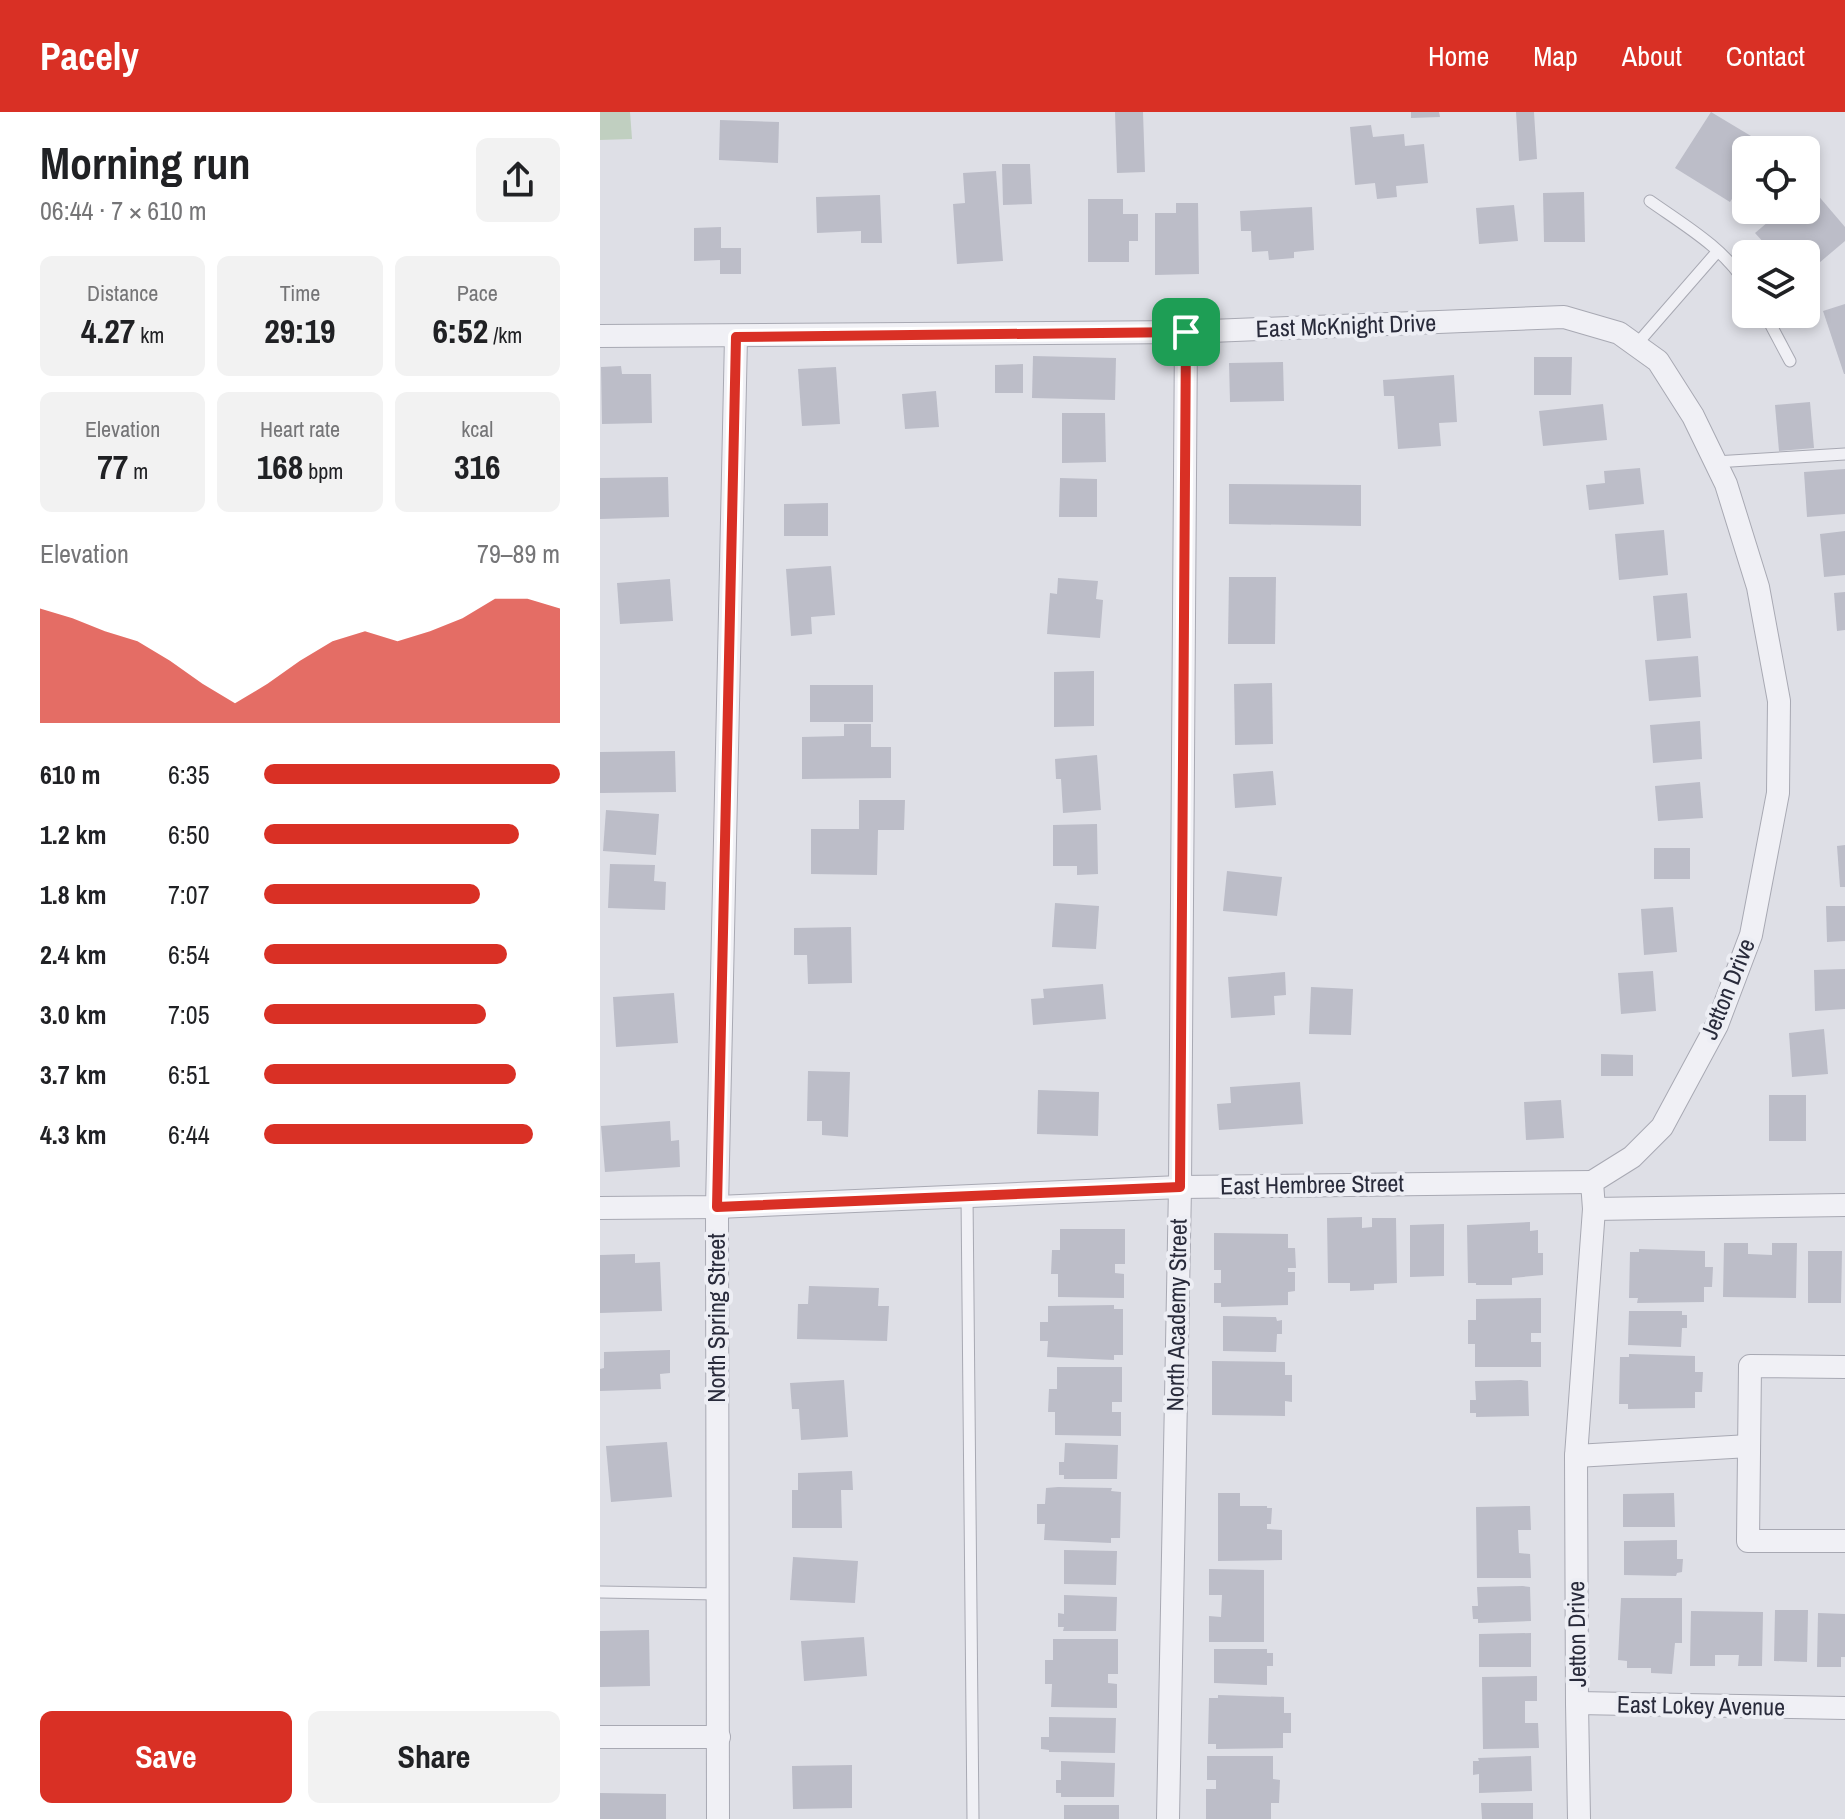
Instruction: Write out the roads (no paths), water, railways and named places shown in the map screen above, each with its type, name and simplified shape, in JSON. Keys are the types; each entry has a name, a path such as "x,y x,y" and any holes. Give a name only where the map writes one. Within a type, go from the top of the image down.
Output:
{"street":[{"name":"Jetton Drive","path":"1564,317 1619,333 1658,361 1693,416 1726,484 1758,587 1779,701 1778,793 1751,935 1717,1025 1662,1127 1632,1157 1592,1182 1594,1209 1576,1456 1577,1703"},
{"name":"East McKnight Drive","path":"600,336 1186,332 1564,317"},
{"name":"North Academy Street","path":"1168,1819 1180,1187 1186,332"},
{"name":"North Spring Street","path":"718,1819 717,1207 736,337"},
{"name":"East Hembree Street","path":"600,1208 717,1207 1180,1187 1592,1182"},
{"path":"1594,1209 1845,1205"},
{"path":"1845,1367 1750,1366 1748,1541 1845,1541"},
{"path":"1576,1456 1749,1446"},
{"path":"1577,1703 1579,1819"},
{"name":"East Lokey Avenue","path":"1577,1703 1845,1708"},
{"path":"600,1737 719,1737"}],"lane":[{"path":"1650,201 1701,236 1732,266"},
{"path":"1636,345 1717,252"},
{"path":"1772,328 1790,361"},
{"path":"1715,462 1845,454"},
{"path":"967,1196 973,1819"},
{"path":"600,1592 718,1594"}]}
